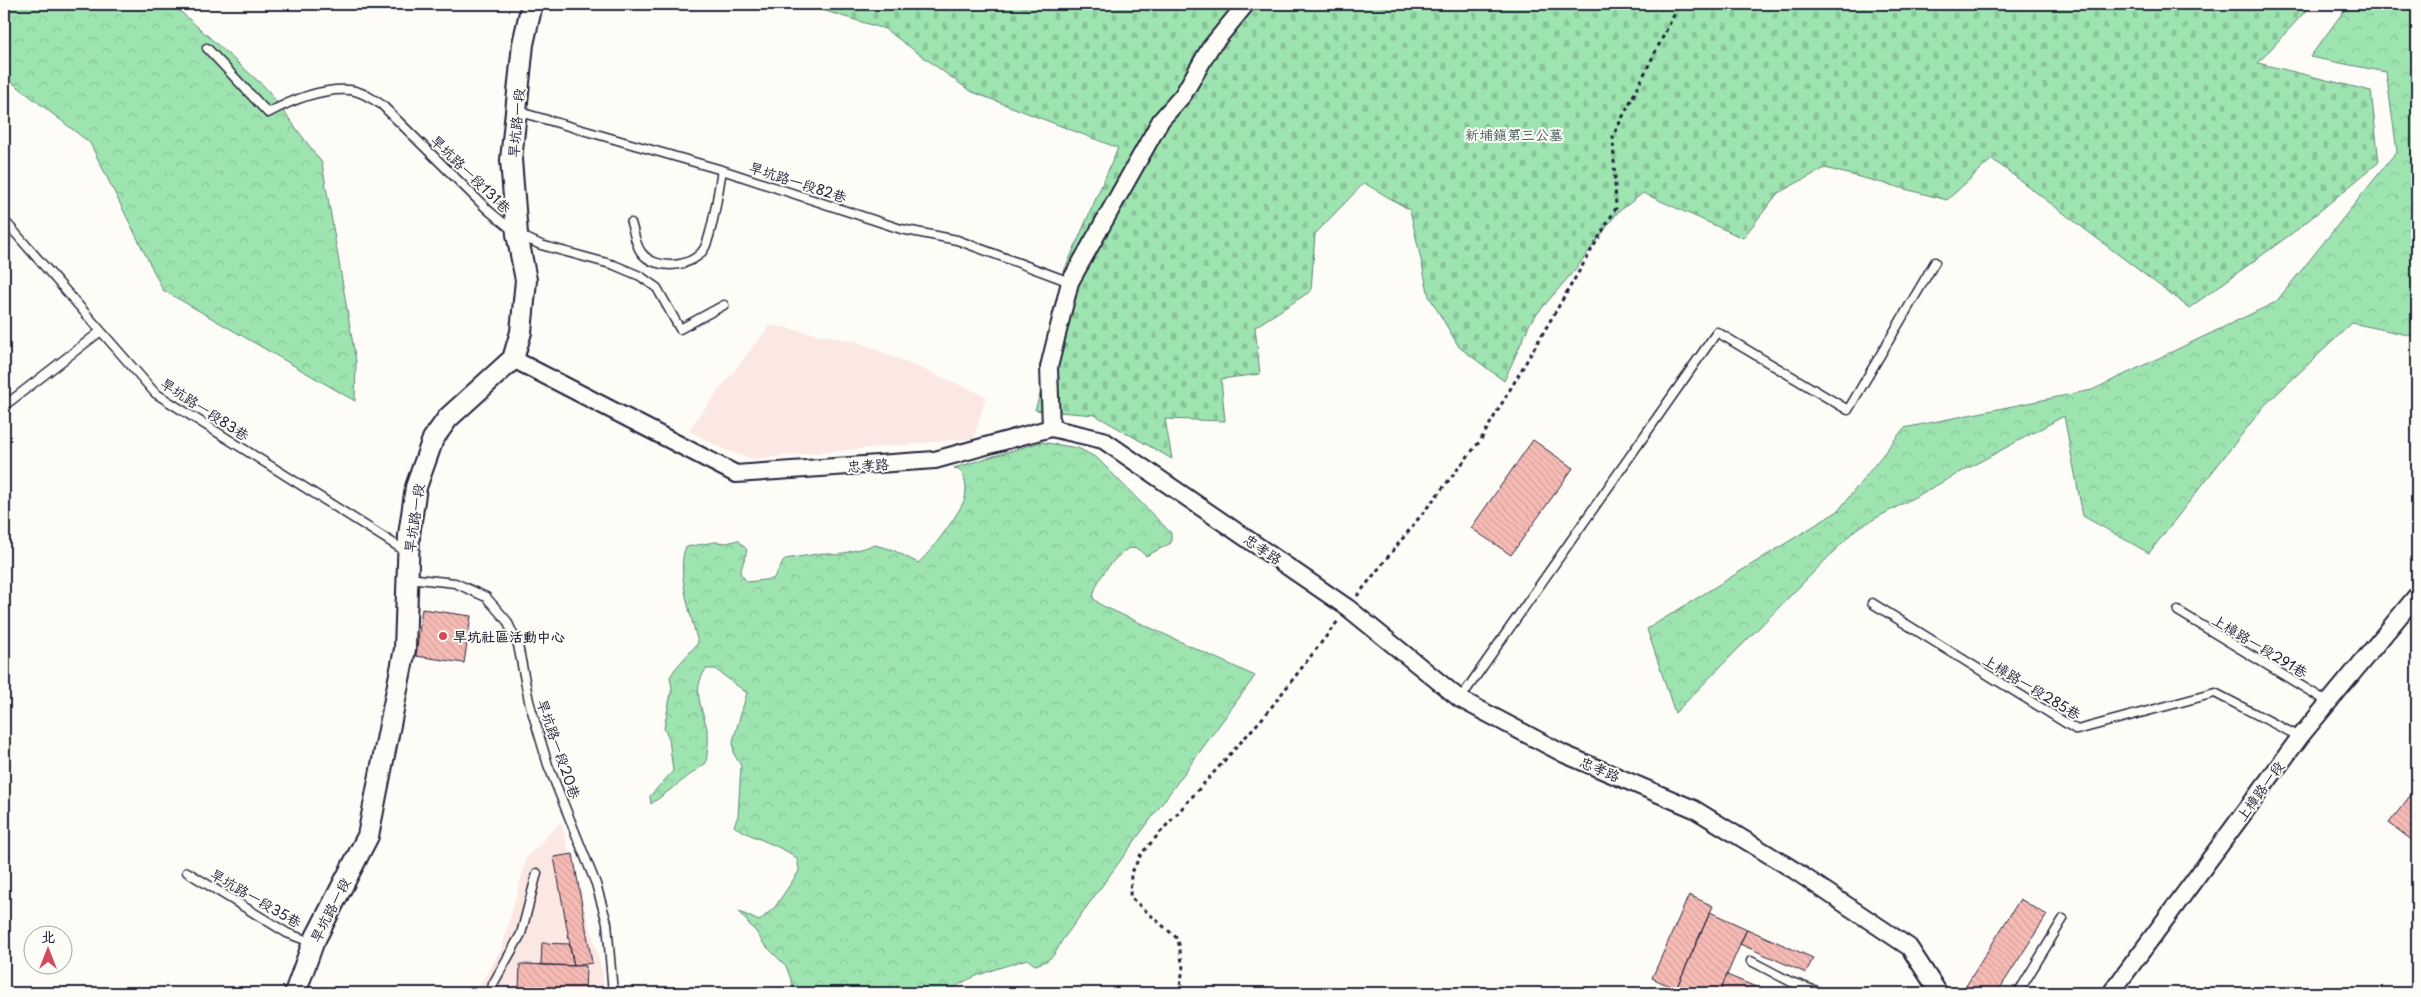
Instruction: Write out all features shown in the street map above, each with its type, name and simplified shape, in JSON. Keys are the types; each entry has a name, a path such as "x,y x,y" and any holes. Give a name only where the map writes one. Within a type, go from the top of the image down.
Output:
{"street":[{"name":"旱坑路一段","path":"295,993 313,943 368,836 405,649 409,553 416,487 433,439 448,418 513,359 521,332 526,280 517,234 511,160 524,44 532,4"},
{"path":"1051,428 1049,367 1070,282 1161,120 1183,95 1210,48 1246,4"},
{"name":"忠孝路","path":"513,359 736,474 935,460 1051,428 1102,440 1348,608 1460,699 1564,754 1694,809 1794,870 1909,947 1939,993"},
{"name":"上樟路一段","path":"2111,993 2300,737 2417,595"}],"lane":[{"name":"旱坑路一段131巷","path":"207,48 268,113 284,104 324,92 351,90 371,97 382,105 488,210 517,234 541,246 614,265 640,276 657,288 680,328 724,305"},
{"name":"旱坑路一段82巷","path":"516,111 722,170 901,229 957,240 1070,282"},
{"path":"631,223 641,252 654,263 679,265 694,259 706,246 722,170"},
{"name":"旱坑路一段83巷","path":"4,220 155,393 409,553"},
{"path":"1460,699 1717,332 1848,410 1935,262"},
{"path":"4,406 101,331"},
{"name":"旱坑路一段20巷","path":"408,578 455,583 486,597 507,621 518,645 529,701 548,765 596,884 607,923 613,993"},
{"name":"上樟路一段285巷","path":"1872,603 2077,730 2215,693 2300,737"},
{"name":"上樟路一段291巷","path":"2178,611 2328,702"},
{"name":"旱坑路一段35巷","path":"187,872 287,932 313,943"},
{"path":"491,993 493,984 521,934 537,873"},
{"path":"2018,993 2063,920"},
{"path":"1752,961 1791,982 1822,993"}],"path":[{"path":"1179,993 1184,968 1178,939 1130,897 1131,874 1141,854 1266,714 1480,441 1616,208 1613,136 1675,13 1677,4"}],"shaded area":[{"path":"770,325 858,342 986,396 974,438 753,459 725,450 688,430"},
{"path":"561,822 603,974 603,993 475,993 501,950 527,857"}],"green space":[{"path":"4,4 172,4 267,89 322,163 356,362 355,401 163,290 90,143 4,76"},
{"name":"新埔鎮第三公墓","path":"802,4 2312,4 2258,63 2371,91 2379,162 2298,229 2189,308 1992,159 1947,200 1825,168 1778,193 1743,238 1643,193 1617,213 1578,266 1531,321 1504,381 1459,347 1429,296 1410,210 1364,183 1315,234 1311,291 1255,327 1260,374 1221,379 1225,421 1165,419 1172,459 1095,415 1035,410 1045,379 1062,276 1118,148 970,91 885,29"},
{"path":"2349,4 2417,4 2417,337 2352,323 2264,406 2149,553 2083,516 2064,416 1856,529 1675,713 1647,629 1838,511 1904,428 2092,390 2276,302 2397,151 2386,72 2310,57"},
{"path":"1041,442 1078,448 1097,458 1171,533 1171,543 1146,556 1138,549 1129,548 1123,552 1101,577 1093,598 1101,605 1255,676 1061,942 1057,951 1048,960 1035,965 1027,959 997,969 964,982 955,987 950,993 796,993 786,966 763,943 738,911 759,921 775,907 799,871 799,868 797,859 793,855 734,826 738,816 741,766 734,754 733,741 747,693 715,669 706,669 699,685 700,701 708,734 706,763 651,804 650,796 673,771 669,739 664,728 672,688 670,677 698,643 683,581 682,568 686,547 715,542 727,543 738,540 747,550 740,573 747,582 773,579 785,559 824,553 837,555 875,545 893,550 918,563 929,552 963,504 966,486 965,479 959,469 954,468"}],"building":[{"path":"1533,440 1573,468 1511,555 1471,528"},
{"name":"旱坑社區活動中心","path":"422,609 471,616 464,663 416,656"},
{"path":"2417,787 2417,844 2389,823"},
{"path":"573,854 592,963 574,966 554,857"},
{"path":"1689,895 1713,906 1676,989 1652,978"},
{"path":"2020,899 2047,915 1997,993 1972,993 1964,989"},
{"path":"1710,912 1747,929 1719,993 1686,993 1676,989"},
{"path":"1747,929 1813,958 1806,973 1740,944"},
{"path":"542,943 569,944 574,966 541,965"},
{"path":"520,964 586,966 585,993 519,991"},
{"path":"1727,975 1756,987 1754,993 1719,993"}],"place":[{"name":"旱坑社區活動中心","path":"443,636"}]}
